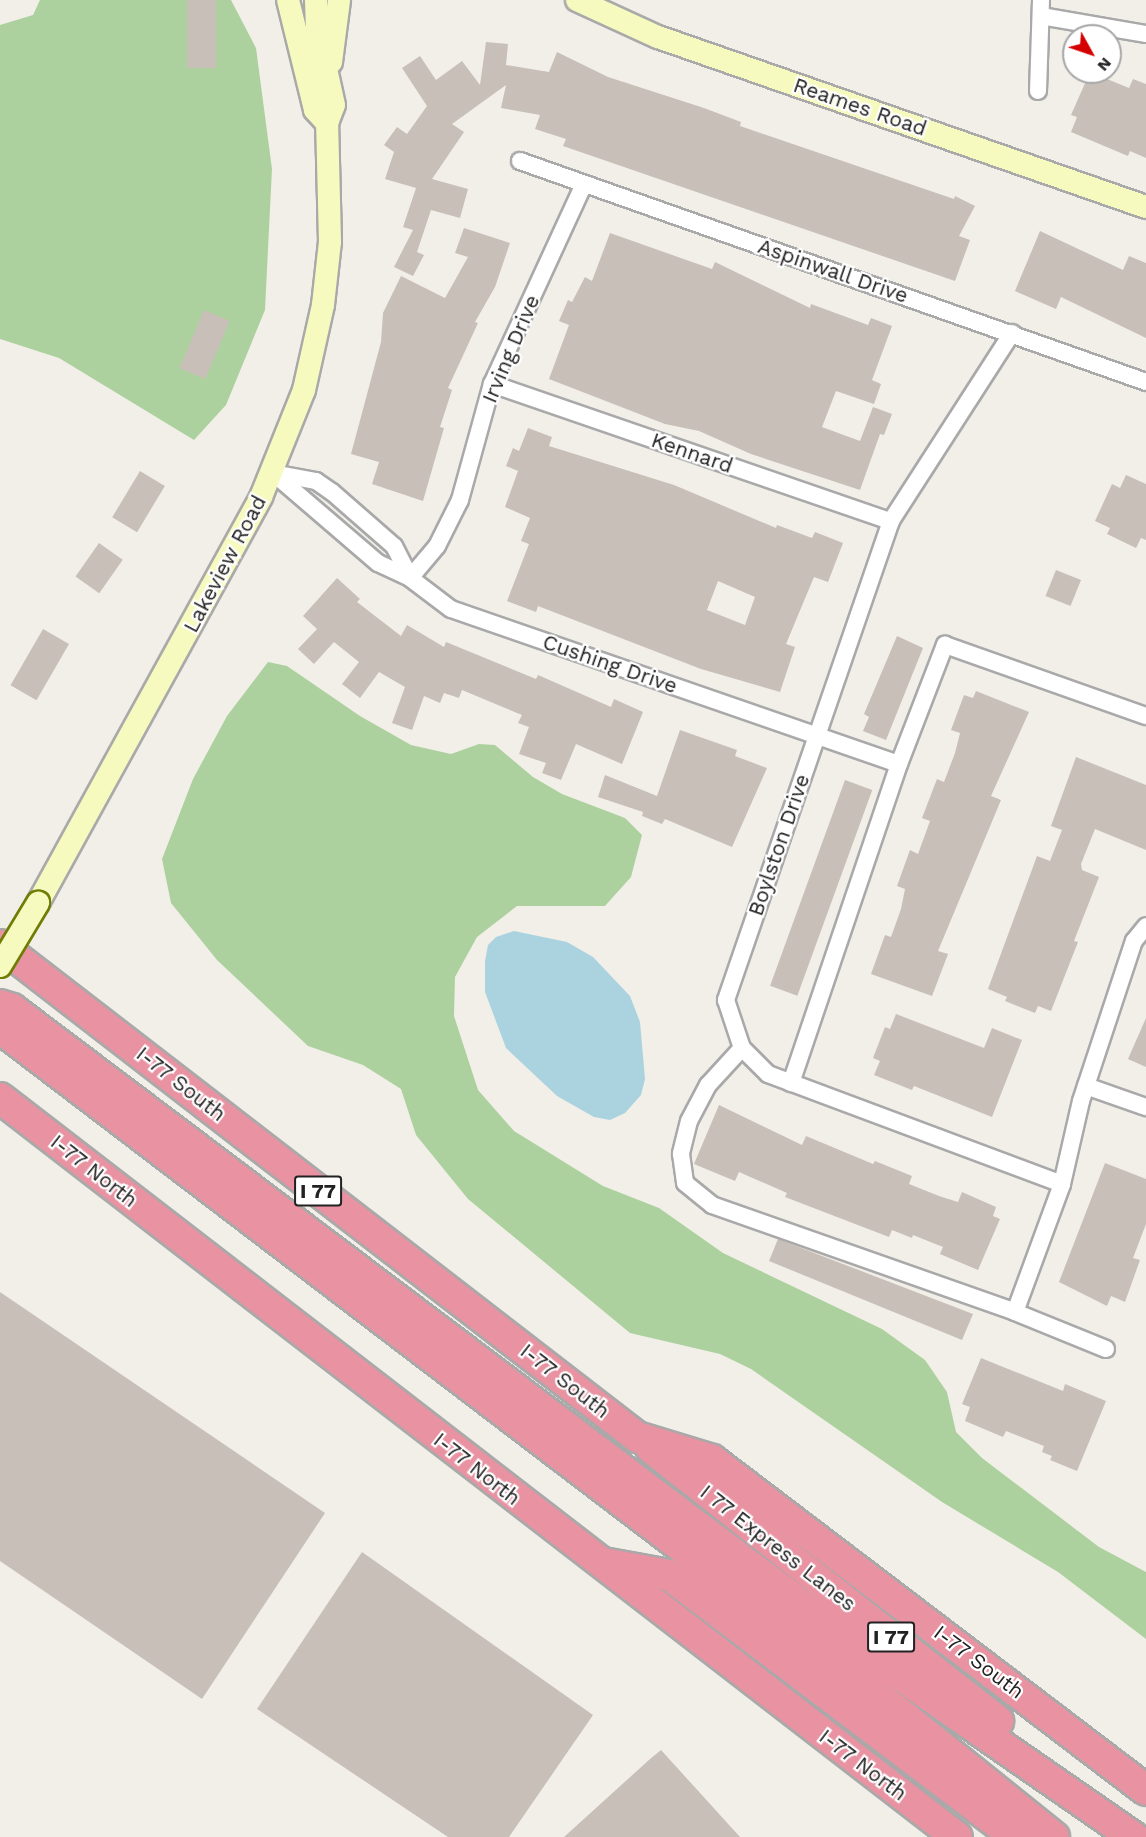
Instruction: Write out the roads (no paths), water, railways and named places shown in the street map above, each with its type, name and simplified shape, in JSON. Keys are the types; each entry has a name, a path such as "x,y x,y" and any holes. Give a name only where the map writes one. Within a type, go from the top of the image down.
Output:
{"highway":[{"name":"I-77 South","path":"0,945 637,1437 712,1460 1146,1790"},
{"path":"0,1005 12,1009 51,1052 906,1718 1054,1837"},
{"path":"0,1028 51,1052 766,1580 1133,1837"},
{"name":"I-77 North","path":"0,1098 597,1562 957,1837"},
{"name":"I 77 Express Lanes","path":"637,1437 1145,1837"},
{"path":"597,1562 669,1575 1015,1837"}],"main road":[{"name":"Lakeview Road","path":"288,0 315,110 327,123"},
{"name":"Lakeview Road","path":"0,966 38,903 273,473 304,390 323,305 331,205 327,123 334,105 317,28 316,0"},
{"path":"329,78 339,0"},
{"name":"Reames Road","path":"577,0 658,37 1146,207"}],"street":[{"path":"1038,91 1041,8 1146,34"},
{"name":"Aspinwall Drive","path":"520,161 1146,382"},
{"name":"Irving Drive","path":"410,578 437,546 460,500 492,384 584,184"},
{"name":"Boylston Drive","path":"1012,333 891,521 726,1000 742,1048 768,1074 1062,1184"},
{"name":"Kennard","path":"492,384 891,521"},
{"name":"Cushing Drive","path":"273,473 316,481 332,492 394,546 410,578"},
{"name":"Cushing Drive","path":"273,473 378,564 410,578 451,609 899,764"},
{"path":"791,1083 899,764 945,645 1146,716"},
{"path":"1015,1312 1062,1184 1086,1086 1134,942 1146,926"},
{"path":"742,1048 708,1085 689,1121 681,1154 685,1183 712,1205 1015,1312 1106,1349"},
{"path":"1086,1086 1146,1107"}],"water":[{"path":"514,931 567,942 593,957 630,996 640,1022 645,1079 641,1095 625,1113 610,1120 594,1117 557,1096 506,1048 485,992 485,961 488,945 496,937"}]}
